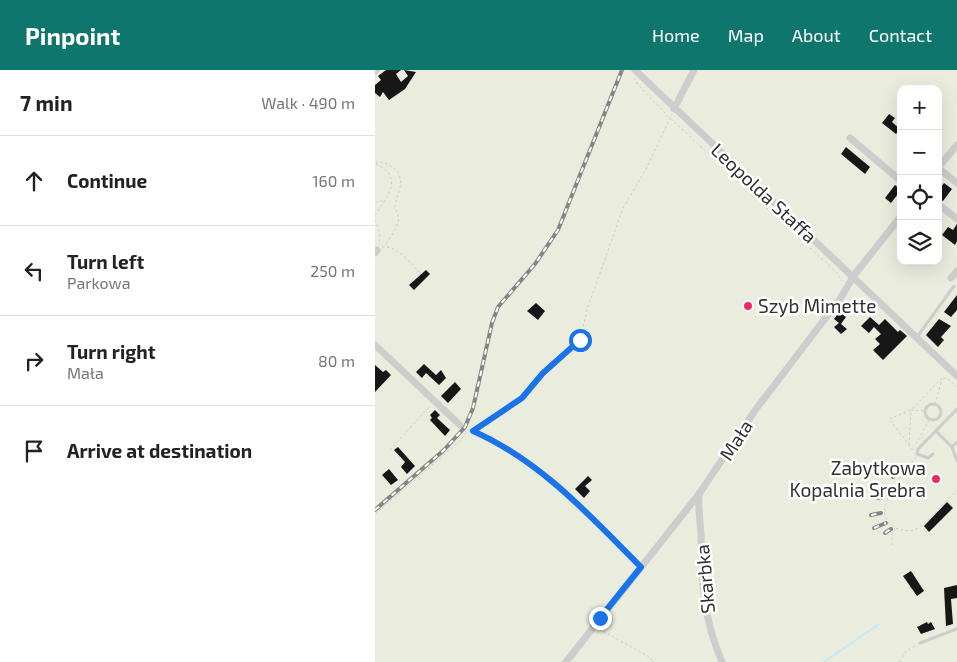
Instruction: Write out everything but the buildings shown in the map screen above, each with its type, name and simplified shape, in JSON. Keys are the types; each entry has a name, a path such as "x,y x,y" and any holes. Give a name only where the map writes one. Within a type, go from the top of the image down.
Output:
{"street":[{"name":"Leopolda Staffa","path":"635,70 916,337 956,372"},
{"path":"674,109 694,70"},
{"path":"850,138 897,178"},
{"path":"942,163 957,145"},
{"path":"942,171 957,183"},
{"path":"942,207 957,219"},
{"name":"Mała","path":"566,662 699,494 756,409 898,220"},
{"path":"951,278 957,271"},
{"path":"375,345 460,424"},
{"name":"Skarbka","path":"699,494 704,607 714,642 723,662"}],"lane":[{"path":"916,337 954,286"},
{"path":"941,414 941,409 935,404 930,405 926,411 930,418 935,419 941,414 951,415"},
{"path":"933,454 928,458 917,454 918,449 957,409"},
{"path":"936,431 952,447 957,461"},
{"path":"952,447 957,442"},
{"path":"919,643 957,629"}],"path":[{"path":"635,70 633,75 639,86 670,118 837,273 847,288"},
{"path":"473,431 522,398 543,373 580,340 587,310 623,208 646,169 674,109"},
{"path":"375,163 382,162 390,165 399,173 401,183 395,206 399,219 397,226 385,246 376,252"},
{"path":"375,163 383,167 391,180 391,191 375,215"},
{"path":"375,202 386,201"},
{"path":"375,220 380,233 376,252"},
{"path":"385,246 395,250 421,274"},
{"path":"942,378 948,379 957,387"},
{"path":"935,404 942,378"},
{"path":"942,378 911,410 889,419 917,454 886,500 886,517 895,528 909,530 918,528 957,491"},
{"path":"390,450 434,401"},
{"path":"911,410 926,411"},
{"path":"909,445 911,410"},
{"path":"913,450 930,418"},
{"path":"375,514 463,438 469,429 491,439 526,461 573,498 641,567"},
{"path":"892,545 892,535 895,528"},
{"path":"595,625 631,649 651,658 653,662"},
{"path":"900,662 906,651 919,643"}],"green space":[{"path":"375,70 957,70 957,662 375,662"}],"waterway":[{"path":"824,662 879,624"}],"railway":[{"path":"375,510 444,450 465,427 473,408 492,323 498,307 535,264 558,230 622,70"},
{"path":"872,497 881,498"},
{"path":"871,515 881,513"},
{"path":"874,528 886,523"},
{"path":"885,533 891,529"}],"place":[{"name":"Szyb Mimette","path":"748,306"},
{"name":"Zabytkowa Kopalnia Srebra","path":"936,479"}],"route":[{"path":"580,340 577,345 543,373 522,398 473,431 491,439 526,461 573,498 641,567 600,618"}]}
